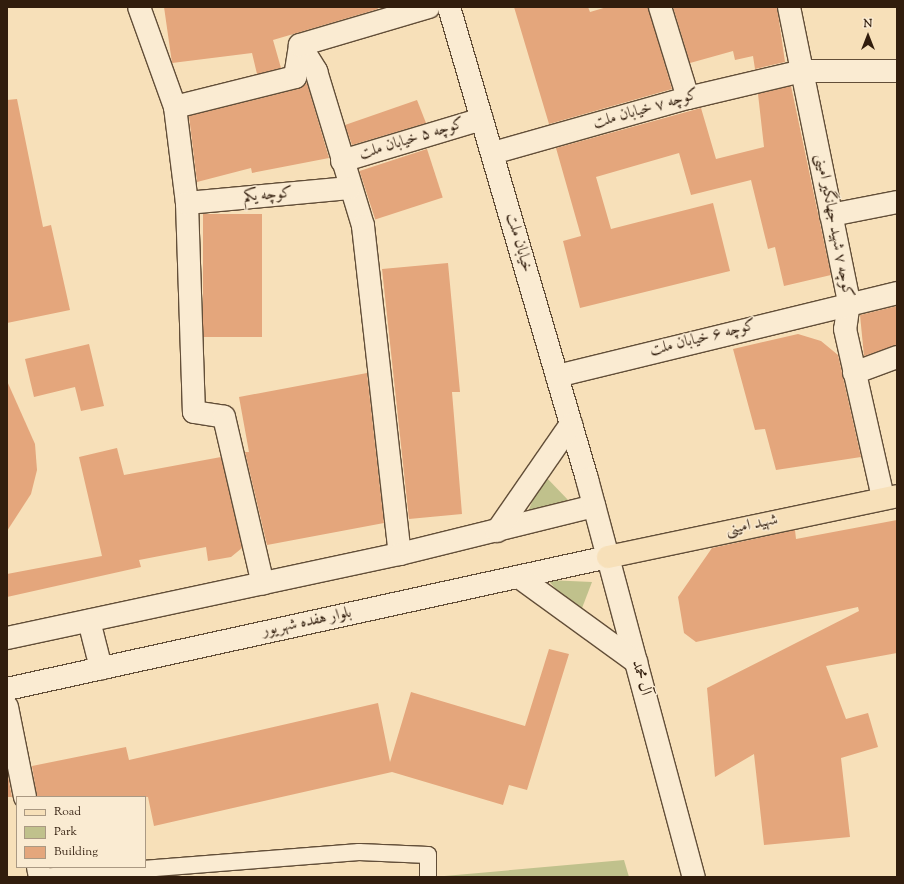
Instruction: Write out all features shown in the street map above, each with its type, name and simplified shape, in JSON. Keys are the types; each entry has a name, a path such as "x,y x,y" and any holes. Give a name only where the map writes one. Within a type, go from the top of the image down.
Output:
{"main road":[{"name":"شهید امینی","path":"608,557 890,497"}],"street":[{"path":"139,7 175,107 186,203 194,412 224,417 263,584"},
{"path":"300,45 428,7"},
{"name":"خیابان ملت","path":"449,7 587,479"},
{"path":"660,7 688,98"},
{"name":"کوچه ۷ شهید جهانگیر امینی","path":"788,7 848,302 845,329 854,373 890,497"},
{"path":"175,107 295,77 300,45"},
{"path":"300,45 316,71 349,188 363,226 400,554"},
{"name":"کوچه ۷ خیابان ملت","path":"492,154 688,98 802,71 897,71"},
{"name":"کوچه ۵ خیابان ملت","path":"342,161 482,119"},
{"name":"کوچه یکم","path":"186,203 349,188"},
{"path":"831,215 897,202"},
{"name":"کوچه ۶ خیابان ملت","path":"557,376 848,302 897,293"},
{"path":"854,373 897,357"},
{"path":"497,531 571,424"},
{"name":"آل محمد","path":"587,479 694,877"},
{"path":"7,638 400,554 594,506"},
{"name":"بلوار هفده شهریور","path":"7,689 608,557"},
{"path":"519,576 636,662"},
{"path":"88,621 100,668"},
{"path":"7,707 24,796"}],"lane":[{"path":"40,877 359,852 428,855 428,877"}],"green space":[{"path":"544,475 570,502 526,516"},
{"path":"548,580 592,582 579,616"},
{"path":"624,860 629,877 433,877"}],"building":[{"path":"164,7 377,7 378,9 273,40 281,68 257,74 252,53 172,63"},
{"path":"514,7 588,7 590,12 607,7 648,7 672,89 549,124"},
{"path":"673,7 777,7 785,62 755,69 753,56 735,60 733,51 690,63"},
{"path":"307,83 329,158 252,173 251,168 197,182 189,116 298,89"},
{"path":"791,86 831,275 784,286 775,247 768,249 751,180 691,195 679,153 596,177 611,229 713,203 730,271 580,308 563,241 581,236 556,148 701,108 716,159 764,147 758,94"},
{"path":"17,99 43,227 51,225 70,310 7,323 7,100"},
{"path":"417,100 426,123 352,145 345,125"},
{"path":"427,149 443,198 375,219 359,171"},
{"path":"203,214 262,214 262,337 203,337"},
{"path":"448,263 460,392 452,392 462,514 409,519 382,269"},
{"path":"897,306 897,345 864,356 860,315"},
{"path":"798,334 821,341 838,355 861,457 776,470 765,429 755,430 733,349"},
{"path":"89,344 104,406 81,411 75,387 34,397 25,359"},
{"path":"367,373 384,523 267,545 245,452 249,452 239,397"},
{"path":"7,381 35,444 37,470 31,494 7,531"},
{"path":"117,448 124,475 221,457 242,548 231,557 208,561 206,547 139,560 141,567 7,597 7,574 102,556 79,457"},
{"path":"897,520 897,653 826,666 846,719 868,713 878,747 841,758 850,837 764,845 754,754 715,777 707,688 859,611 858,607 696,642 684,633 678,597 712,548 795,530 796,539"},
{"path":"549,649 569,654 527,790 509,785 503,805 392,772 154,826 148,797 146,796 37,796 32,766 126,747 129,760 378,703 390,762 411,692 525,726"},
{"path":"7,771 12,797 7,797"}]}
